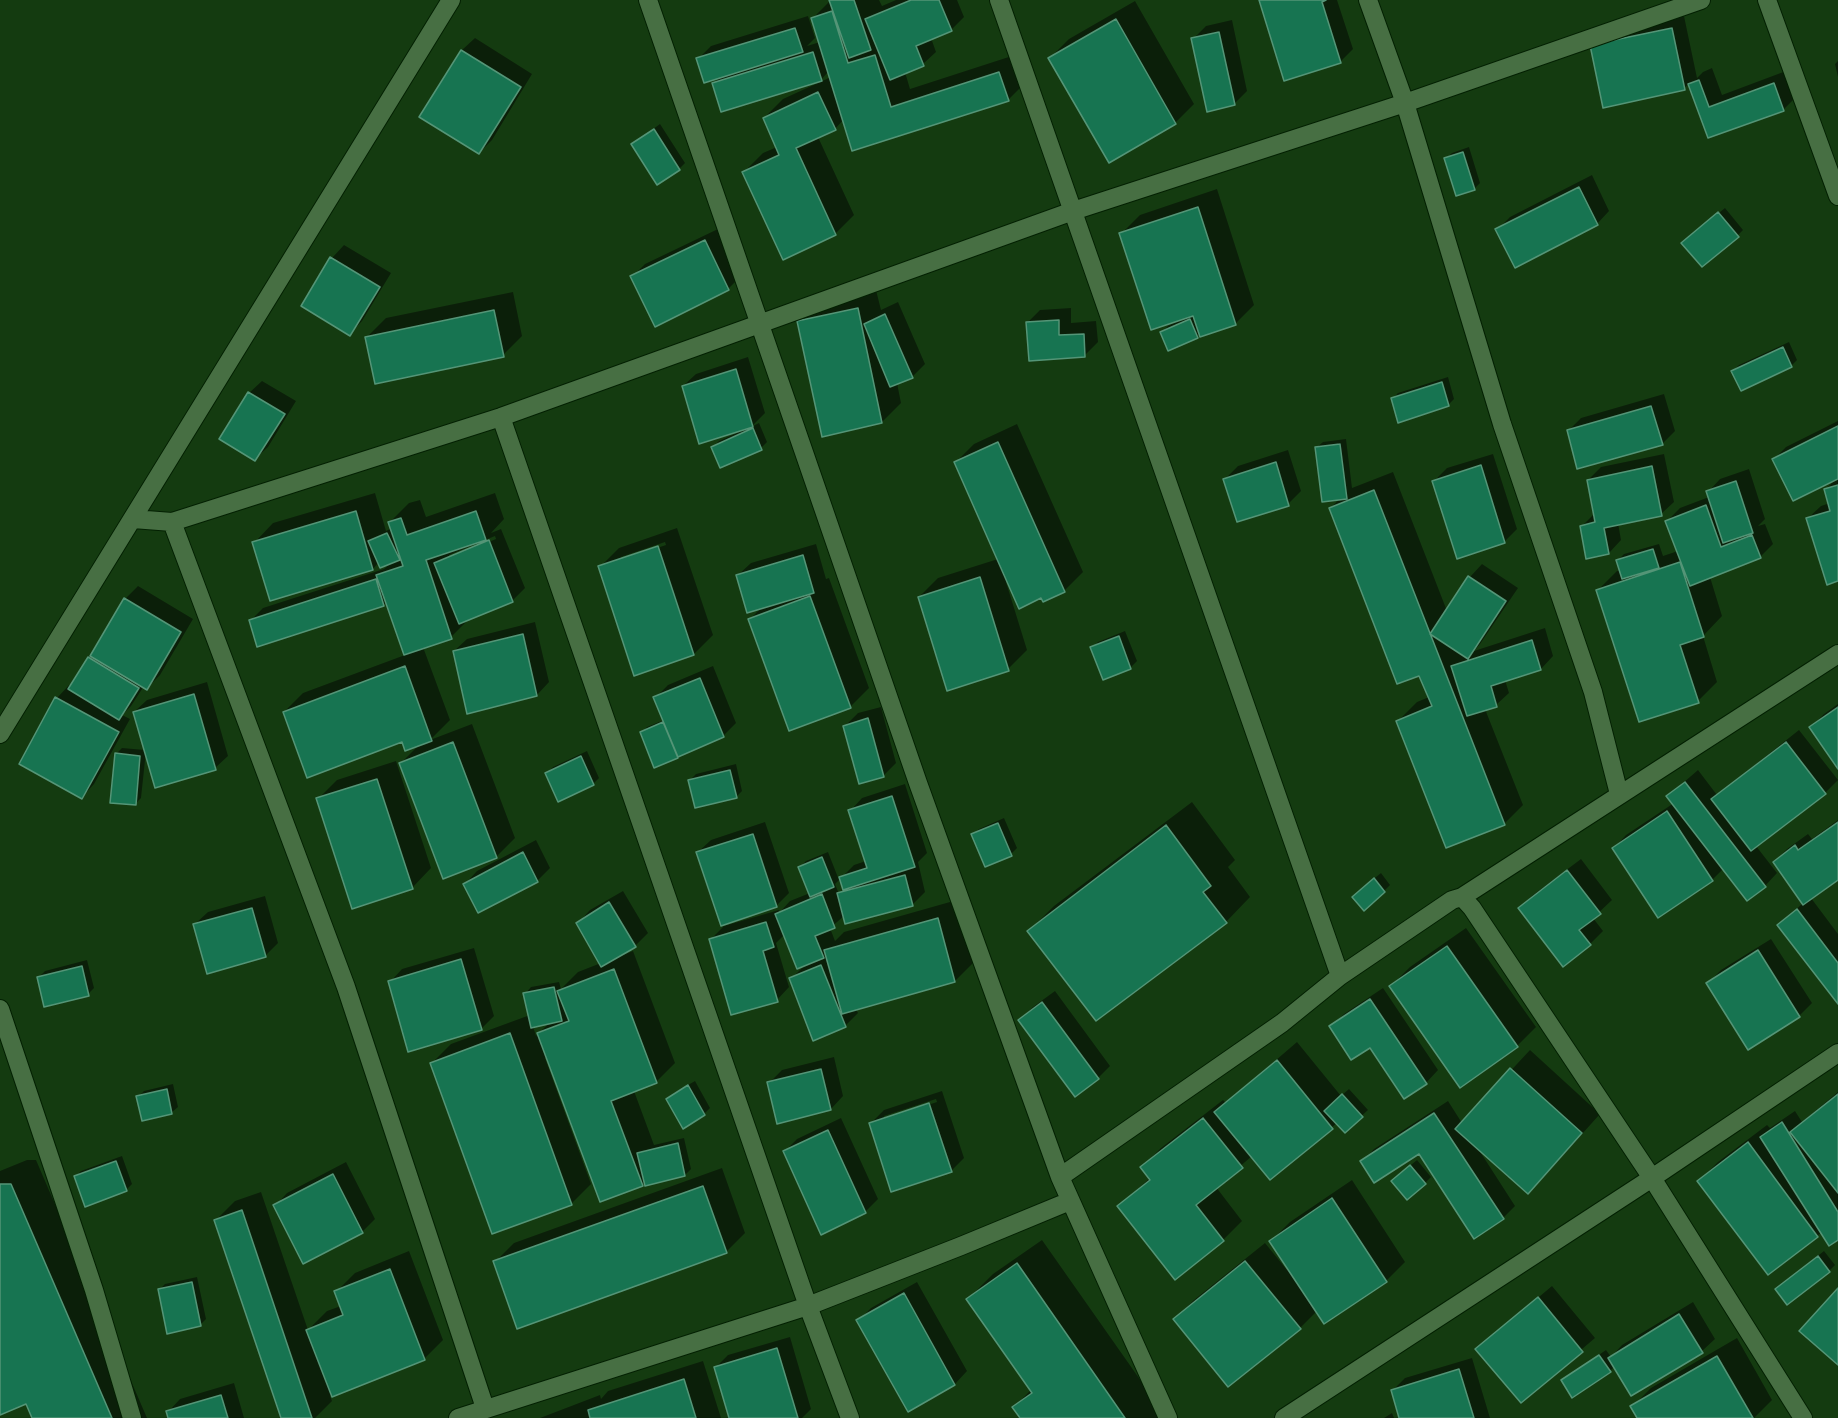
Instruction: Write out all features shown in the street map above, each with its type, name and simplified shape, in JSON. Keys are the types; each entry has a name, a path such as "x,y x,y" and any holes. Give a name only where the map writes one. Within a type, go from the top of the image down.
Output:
{"street":[{"path":"0,734 451,0"},
{"path":"648,0 918,783 1060,1177 1168,1418"},
{"path":"999,0 1340,976"},
{"path":"1368,0 1405,103 1502,423 1593,692 1619,794"},
{"path":"133,519 172,522 501,417 1073,211 1405,103 1701,0"},
{"path":"1767,0 1838,196"},
{"path":"501,417 808,1306 850,1418"},
{"path":"172,522 346,987 485,1408"},
{"path":"1060,1177 1282,1023 1340,976 1452,900 1461,897 1838,654"},
{"path":"1461,897 1472,908 1652,1178 1803,1418"},
{"path":"0,1009 94,1290 132,1418"},
{"path":"1284,1418 1652,1178 1838,1053"},
{"path":"458,1418 808,1306 1070,1201"}],"building":[{"path":"829,0 854,0 871,50 849,58"},
{"path":"911,0 939,0 952,31 916,46 924,66 890,80 865,19"},
{"path":"1259,0 1326,0 1322,2 1341,63 1284,81"},
{"path":"832,11 848,63 875,55 891,107 999,72 1009,101 852,151 811,18"},
{"path":"1116,19 1176,124 1109,163 1048,58"},
{"path":"795,28 803,52 704,83 696,58"},
{"path":"1672,28 1685,90 1603,108 1590,45"},
{"path":"1219,32 1235,105 1207,112 1191,38"},
{"path":"461,50 521,87 479,154 419,117"},
{"path":"813,52 822,81 721,112 712,83"},
{"path":"1699,80 1709,107 1774,83 1784,111 1708,138 1688,84"},
{"path":"818,92 836,130 796,148 836,235 783,260 742,172 779,155 763,118"},
{"path":"654,129 680,170 657,185 631,144"},
{"path":"1463,152 1475,190 1456,196 1444,158"},
{"path":"1579,187 1598,225 1515,268 1495,229"},
{"path":"1198,207 1236,325 1200,337 1193,316 1151,330 1119,233"},
{"path":"1718,212 1739,237 1702,267 1681,243"},
{"path":"705,240 729,290 655,327 630,276"},
{"path":"330,257 380,287 350,336 301,306"},
{"path":"858,308 882,423 822,437 797,321"},
{"path":"494,310 504,357 375,384 365,337"},
{"path":"885,314 913,378 890,387 864,324"},
{"path":"1190,319 1198,338 1168,351 1160,332"},
{"path":"1059,320 1059,335 1084,334 1085,357 1029,361 1026,322"},
{"path":"1783,347 1792,367 1741,391 1731,371"},
{"path":"736,369 753,427 699,444 682,386"},
{"path":"1442,382 1449,406 1398,423 1391,398"},
{"path":"248,392 285,414 255,461 219,439"},
{"path":"1651,406 1663,445 1577,469 1567,430"},
{"path":"1838,426 1838,479 1793,501 1772,459"},
{"path":"753,428 762,450 720,468 711,447"},
{"path":"998,442 1065,592 1043,602 1041,598 1019,609 954,462"},
{"path":"1340,444 1347,499 1322,502 1315,447"},
{"path":"1276,462 1289,506 1237,522 1223,479"},
{"path":"1481,465 1505,543 1457,559 1432,481"},
{"path":"1652,466 1662,516 1604,528 1609,554 1586,559 1580,526 1595,522 1587,480"},
{"path":"1736,481 1753,533 1723,543 1706,491"},
{"path":"1838,485 1838,581 1827,585 1806,518 1830,511 1824,489"},
{"path":"1374,490 1505,825 1446,848 1396,721 1432,706 1419,676 1397,684 1329,508"},
{"path":"1706,505 1721,547 1752,535 1761,558 1690,586 1665,521"},
{"path":"356,511 373,570 270,601 252,542"},
{"path":"476,511 486,540 426,560 452,639 404,655 376,575 403,566 388,522 401,518 407,535"},
{"path":"387,533 400,560 380,568 368,541"},
{"path":"489,540 513,602 459,624 434,563"},
{"path":"658,546 694,655 634,676 598,566"},
{"path":"1653,549 1659,568 1622,579 1616,560"},
{"path":"803,555 814,593 747,613 736,575"},
{"path":"1680,562 1704,637 1680,645 1699,703 1639,722 1596,590"},
{"path":"1468,576 1506,601 1468,659 1430,634"},
{"path":"980,577 1009,671 947,691 918,597"},
{"path":"376,579 384,606 257,647 249,620"},
{"path":"810,596 851,708 789,731 748,619"},
{"path":"124,598 181,632 147,690 90,656"},
{"path":"523,634 537,696 467,714 453,651"},
{"path":"1119,636 1131,669 1103,680 1090,647"},
{"path":"1532,640 1541,670 1491,686 1497,707 1467,716 1451,666"},
{"path":"88,657 139,688 119,720 68,689"},
{"path":"405,666 432,741 405,751 402,742 307,778 283,712"},
{"path":"700,678 724,737 678,757 653,697"},
{"path":"194,694 216,770 155,788 133,712"},
{"path":"55,697 119,732 82,799 19,764"},
{"path":"1838,707 1838,769 1809,727"},
{"path":"868,718 884,777 859,784 843,726"},
{"path":"663,722 678,758 654,768 640,732"},
{"path":"453,742 497,858 443,879 399,763"},
{"path":"1786,742 1826,794 1751,851 1711,799"},
{"path":"115,753 140,756 136,805 110,803"},
{"path":"581,756 594,785 558,802 545,773"},
{"path":"730,770 737,798 695,808 688,780"},
{"path":"377,779 413,889 352,909 316,798"},
{"path":"1685,782 1766,887 1747,901 1666,796"},
{"path":"892,796 915,867 843,890 839,877 867,868 848,810"},
{"path":"1667,811 1713,881 1658,918 1612,848"},
{"path":"1838,822 1838,880 1803,905 1773,862 1795,845 1798,850"},
{"path":"998,823 1012,856 985,867 971,834"},
{"path":"1166,825 1211,886 1203,892 1227,923 1096,1021 1027,931"},
{"path":"753,834 777,907 721,926 696,852"},
{"path":"523,852 538,882 478,913 463,884"},
{"path":"822,857 834,887 810,897 798,867"},
{"path":"1567,870 1601,914 1579,930 1591,945 1563,967 1518,908"},
{"path":"905,875 913,906 845,924 837,893"},
{"path":"1374,878 1385,892 1364,911 1352,897"},
{"path":"822,894 835,928 815,936 824,958 797,969 775,914"},
{"path":"609,902 636,947 601,967 576,923"},
{"path":"252,908 266,957 207,974 193,924"},
{"path":"1797,909 1838,963 1838,1004 1777,925"},
{"path":"938,918 955,982 842,1014 824,950"},
{"path":"766,922 774,947 763,951 778,1002 731,1015 709,939"},
{"path":"1447,946 1518,1047 1460,1088 1389,986"},
{"path":"1758,950 1800,1017 1748,1050 1706,983"},
{"path":"461,959 482,1030 408,1052 388,981"},
{"path":"821,965 846,1027 813,1041 789,978"},
{"path":"82,966 89,996 44,1007 37,977"},
{"path":"614,969 657,1083 611,1101 643,1186 600,1202 537,1033 569,1021 557,991"},
{"path":"554,987 562,1021 531,1028 523,993"},
{"path":"1370,999 1427,1084 1404,1099 1370,1048 1351,1060 1329,1026"},
{"path":"1042,1002 1099,1079 1075,1097 1018,1020"},
{"path":"510,1033 572,1205 492,1234 430,1063"},
{"path":"1277,1060 1333,1129 1270,1180 1214,1112"},
{"path":"1510,1068 1582,1133 1528,1194 1455,1129"},
{"path":"821,1069 831,1110 777,1124 767,1082"},
{"path":"688,1085 705,1115 683,1129 666,1099"},
{"path":"167,1089 172,1114 142,1121 136,1096"},
{"path":"1342,1094 1363,1117 1345,1133 1324,1111"},
{"path":"1838,1094 1838,1193 1790,1132"},
{"path":"929,1103 952,1172 891,1192 869,1123"},
{"path":"1434,1113 1504,1219 1474,1239 1419,1154 1374,1183 1360,1161"},
{"path":"1203,1118 1243,1168 1196,1205 1224,1241 1175,1280 1117,1206 1150,1180 1140,1167"},
{"path":"1782,1122 1838,1212 1838,1240 1829,1246 1760,1137"},
{"path":"828,1130 866,1213 821,1235 783,1151"},
{"path":"1748,1142 1818,1237 1768,1275 1697,1181"},
{"path":"678,1143 685,1176 645,1186 637,1153"},
{"path":"116,1161 127,1191 85,1207 74,1176"},
{"path":"1410,1165 1426,1184 1407,1200 1391,1181"},
{"path":"333,1174 363,1233 303,1264 273,1205"},
{"path":"0,1184 11,1184 112,1418 32,1418 26,1404 0,1415"},
{"path":"703,1186 727,1253 517,1329 493,1261"},
{"path":"1332,1198 1387,1282 1324,1324 1269,1241"},
{"path":"242,1210 312,1418 281,1418 214,1220"},
{"path":"1818,1256 1830,1272 1787,1305 1775,1289"},
{"path":"1245,1261 1301,1329 1228,1387 1173,1319"},
{"path":"1017,1263 1125,1418 1020,1418 1012,1407 1032,1393 966,1299"},
{"path":"390,1269 425,1360 332,1397 306,1330 343,1315 334,1291"},
{"path":"192,1282 201,1326 167,1334 158,1289"},
{"path":"1838,1288 1838,1365 1799,1331"},
{"path":"904,1293 955,1385 908,1412 856,1320"},
{"path":"1538,1297 1583,1352 1521,1403 1475,1349"},
{"path":"1679,1314 1703,1353 1631,1396 1608,1358"},
{"path":"777,1348 798,1418 729,1418 714,1367"},
{"path":"1599,1355 1611,1372 1572,1398 1561,1380"},
{"path":"1717,1356 1753,1418 1637,1418 1630,1406"},
{"path":"1459,1369 1474,1418 1399,1418 1391,1390"},
{"path":"684,1379 696,1418 590,1418 588,1410"},
{"path":"221,1395 228,1418 168,1418 166,1411"}]}
